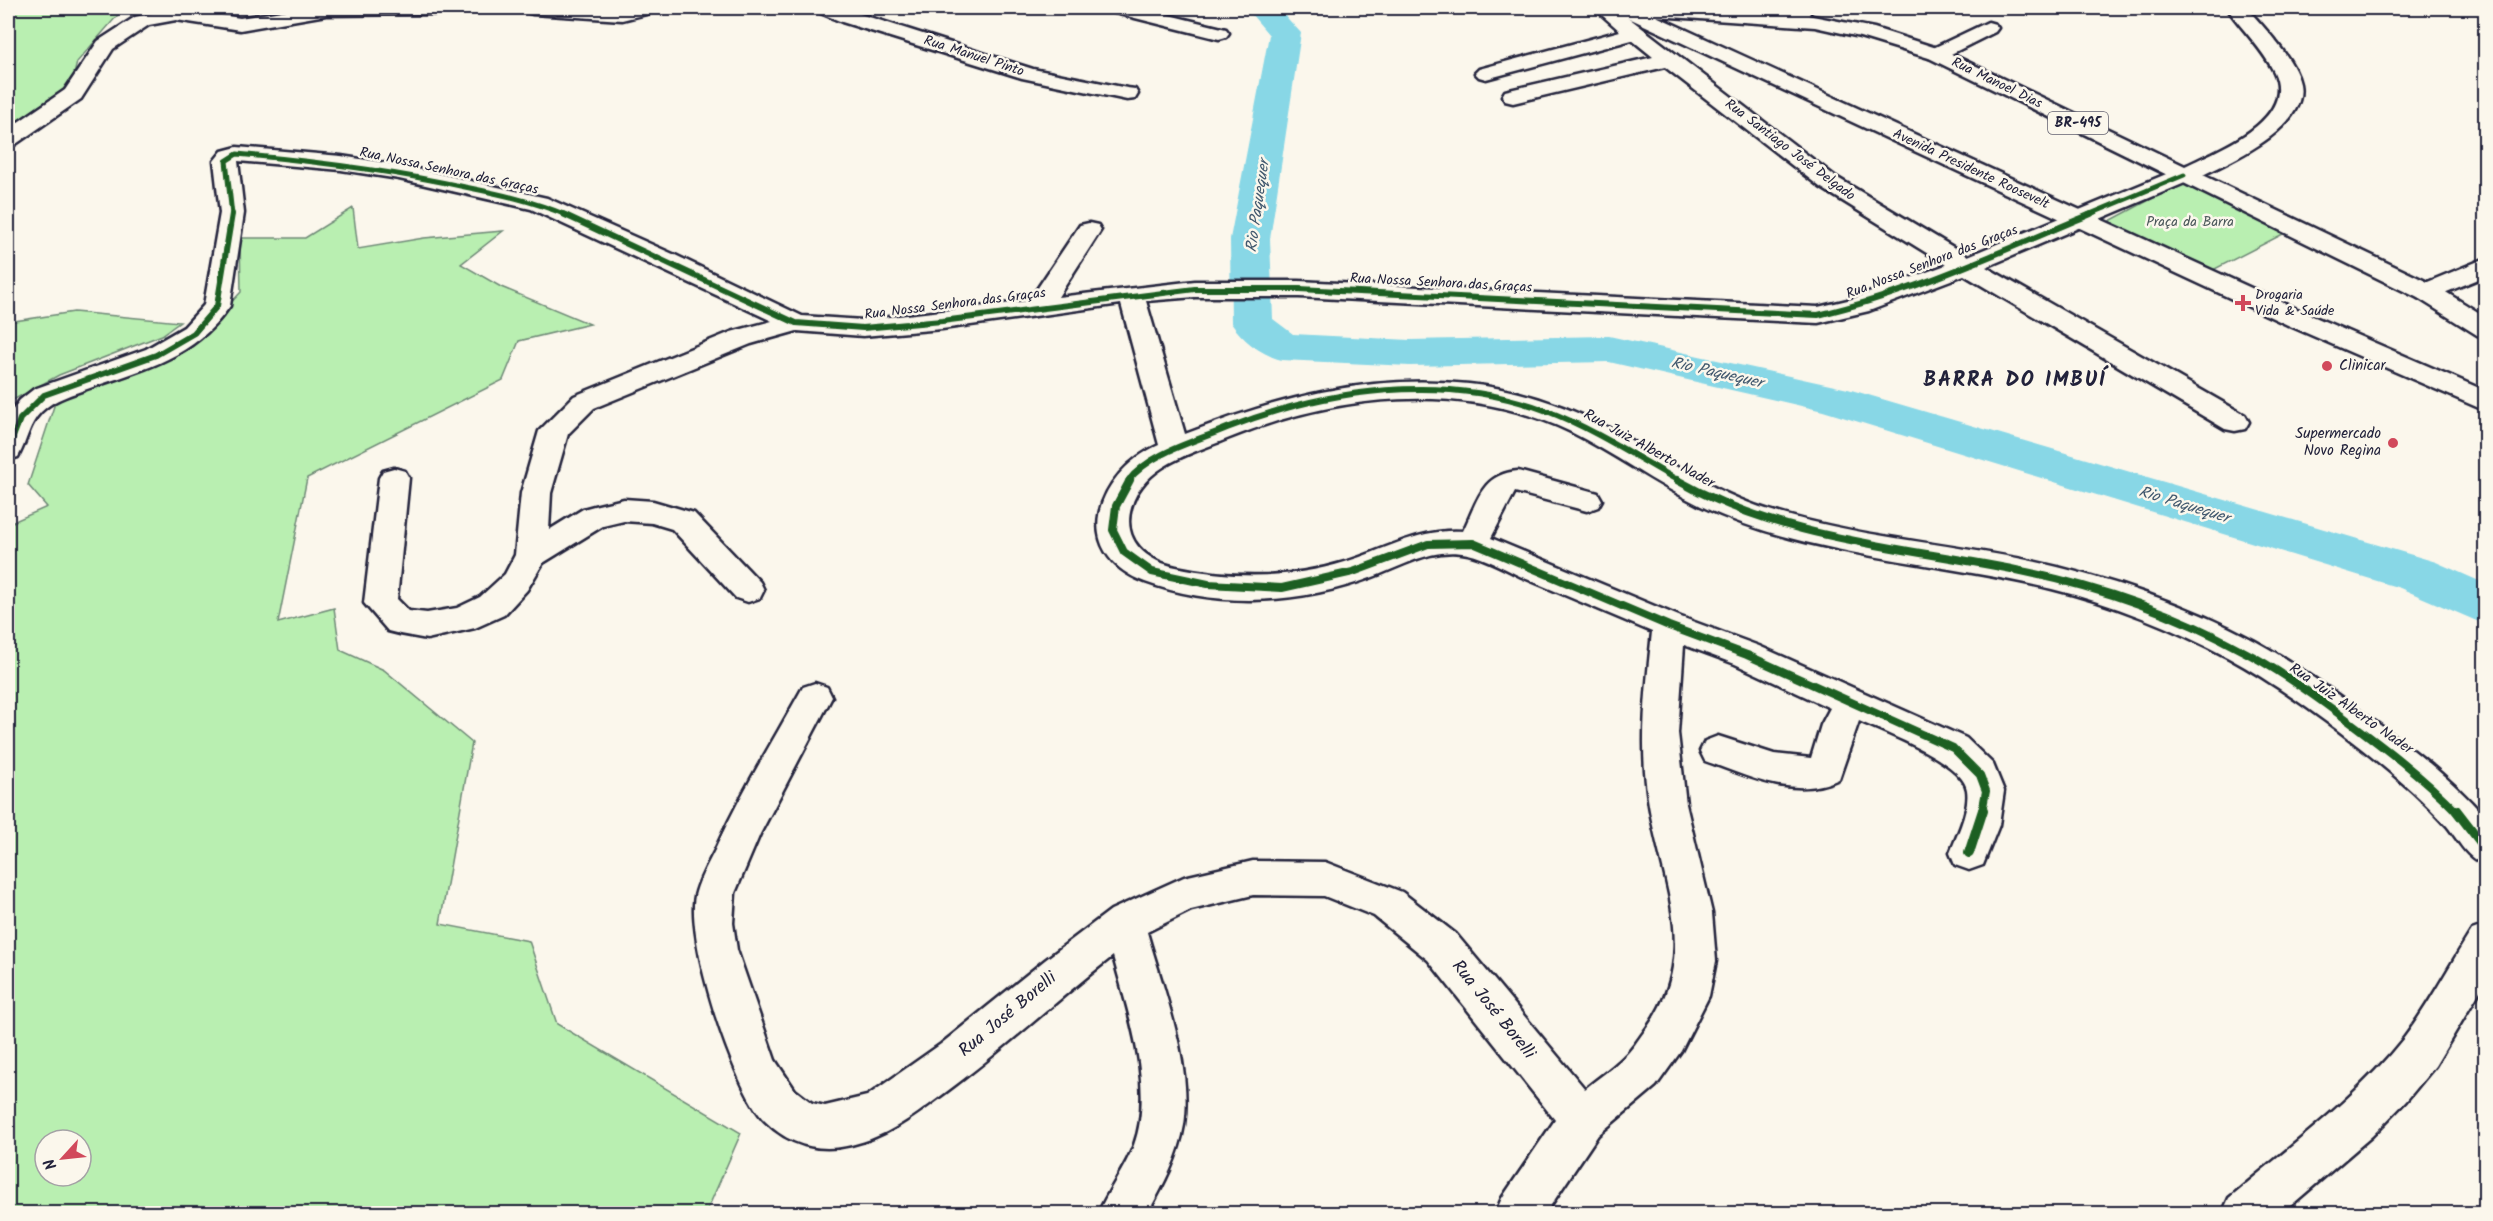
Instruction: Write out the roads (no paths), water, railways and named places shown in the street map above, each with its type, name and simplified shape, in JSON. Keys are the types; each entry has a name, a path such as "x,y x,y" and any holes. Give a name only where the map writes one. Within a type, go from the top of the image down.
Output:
{"street":[{"path":"8,139 73,94 105,45 142,21 176,14 240,24 326,9 445,8"},
{"path":"534,8 622,14 647,8"},
{"name":"Rua Manuel Pinto","path":"825,8 849,18 1029,74 1127,94"},
{"path":"1118,8 1219,33"},
{"name":"Rua Santiago José Delgado","path":"1604,8 1763,134 1828,182 1966,266 2235,422"},
{"name":"Avenida Presidente Roosevelt","path":"1623,8 2080,219 2486,402"},
{"name":"Rua Manoel Dias","path":"1642,8 1700,15 1800,14 1875,34 1936,54 2427,292 2486,329"},
{"name":"Rua Nossa Senhora das Graças","path":"8,450 16,425 28,406 44,395 156,355 194,333 217,306 232,213 226,161 230,156 237,154 341,163 399,172 539,203 664,259 796,323 863,328 1195,289 1299,289 1818,315 1860,305 1966,266 2184,175 2252,140 2270,126 2286,106 2289,85 2268,49 2237,8"},
{"path":"1683,35 1666,20 1670,17 1700,15"},
{"path":"1936,54 1988,28"},
{"path":"1486,73 1635,33"},
{"path":"1513,96 1671,59"},
{"path":"1038,307 1089,230"},
{"path":"2427,292 2486,266"},
{"path":"1131,295 1175,449"},
{"path":"394,478 380,603 400,621 426,626 463,619 492,606 516,582 531,555 536,493 554,431 584,402 741,338 796,323"},
{"name":"Rua Juiz Alberto Nader","path":"1969,853 1985,805 1986,791 1980,776 1953,748 1747,655 1669,626 1473,543 1449,540 1429,541 1355,571 1289,587 1228,585 1160,575 1137,565 1114,540 1111,516 1122,494 1139,469 1175,449 1288,407 1357,393 1476,393 1512,399 1544,409 1582,426 1677,482 1732,509 1826,535 2033,573 2151,607 2223,640 2331,709 2412,768 2445,798 2472,828 2486,849"},
{"path":"1473,543 1500,487 1508,482 1518,481 1587,500"},
{"path":"531,555 594,517 624,510 653,512 683,521 748,590"},
{"path":"1518,1214 1582,1119 1641,1071 1666,1037 1688,996 1696,960 1692,913 1667,804 1660,733 1669,626"},
{"name":"Rua José Borelli","path":"815,697 743,829 715,893 713,922 717,950 757,1071 779,1105 802,1123 825,1128 853,1123 879,1113 956,1059 1059,973 1125,923 1184,894 1253,878 1325,879 1388,904 1442,948 1582,1119"},
{"path":"1718,751 1804,776 1821,772 1826,768 1839,725 1852,702"},
{"path":"1121,1214 1145,1174 1162,1122 1160,1069 1125,923"},
{"path":"2245,1214 2356,1120 2391,1086 2420,1051 2486,944"}],"waterway":[{"name":"Rio Paquequer","path":"1261,8 1285,33 1250,239 1252,323 1282,347 1410,353 1609,349 1832,399 2418,575 2486,606"}],"place":[{"name":"Drogaria Vida & Saúde","path":"2243,303"},
{"name":"Clinicar","path":"2327,366"},
{"name":"Supermercado Novo Regina","path":"2393,443"}],"district":[{"name":"BARRA DO IMBUÍ","path":"2015,380"}],"park label":[{"name":"Praça da Barra","path":"2190,222"}]}
